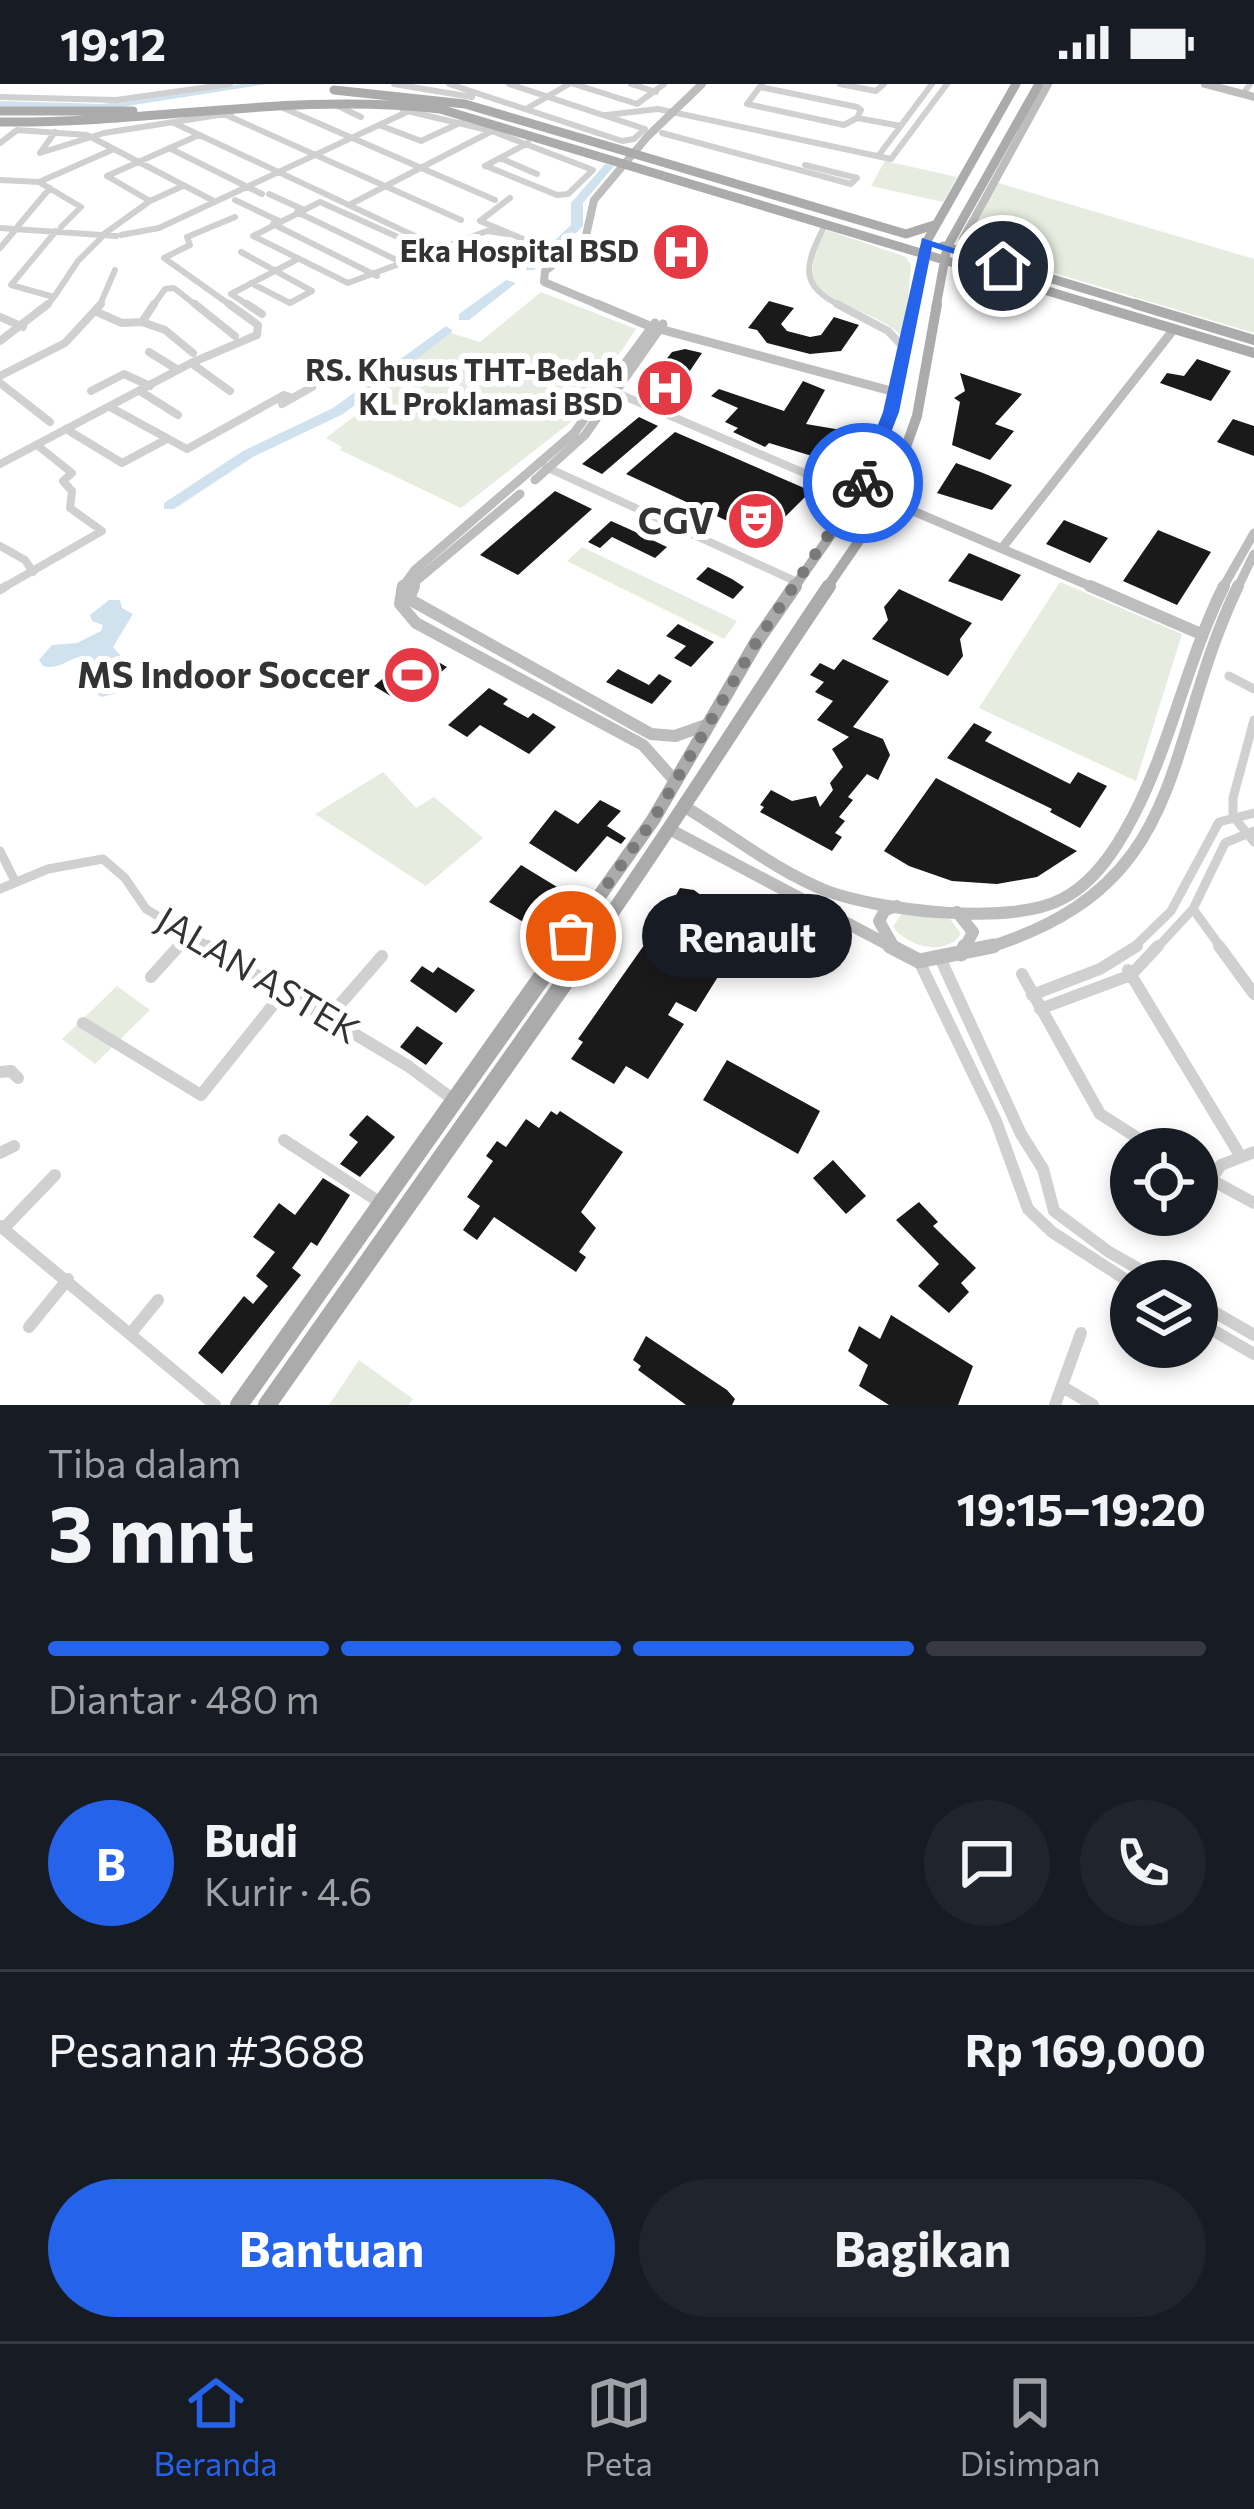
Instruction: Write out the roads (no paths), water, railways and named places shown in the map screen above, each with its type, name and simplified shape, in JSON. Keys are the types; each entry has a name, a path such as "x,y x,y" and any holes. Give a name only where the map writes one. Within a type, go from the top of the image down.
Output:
{"main road":[{"path":"239,1405 653,820 797,582 858,496 891,412 927,241 1016,84"},
{"path":"267,1405 670,830 887,500 917,416 947,253 1039,84"},
{"path":"321,90 433,97 923,254 947,253 1254,340"},
{"path":"0,111 151,110 262,94"},
{"path":"0,122 57,128 282,101 378,101 456,113 906,234 934,225"},
{"path":"57,128 68,119 64,114"},
{"path":"872,238 883,236 881,227"},
{"path":"927,241 947,253 1254,353"},
{"path":"938,291 958,273 998,269"},
{"path":"891,412 905,407 917,416"}],"street":[{"path":"0,97 116,100 230,84"},
{"path":"394,84 499,101"},
{"path":"449,84 622,141 634,139 645,129 509,84"},
{"path":"526,109 572,84 637,104 664,84"},
{"path":"631,84 656,92"},
{"path":"702,84 594,200 590,231 572,252 545,271 547,285 657,326 896,389"},
{"path":"633,159 712,84"},
{"path":"840,84 876,91 884,84"},
{"path":"880,156 932,84"},
{"path":"606,115 650,109 677,113 891,159 947,84"},
{"path":"998,269 968,250 963,239 1048,84"},
{"path":"1205,84 1254,97"},
{"path":"1243,94 1250,84"},
{"path":"761,85 857,107 862,110 857,118 844,124 747,104 761,85"},
{"path":"336,105 361,117"},
{"path":"352,113 367,106"},
{"path":"57,128 40,153 91,136 224,114 281,107 367,106 462,122 528,143 592,170 564,196 484,167 528,143"},
{"path":"281,107 495,200"},
{"path":"0,227 103,236 156,230 409,111"},
{"path":"418,112 422,119 446,129"},
{"path":"224,114 461,220"},
{"path":"857,118 901,126"},
{"path":"380,124 418,141 462,122"},
{"path":"174,123 432,249"},
{"path":"0,143 14,130 57,128 91,136 212,200"},
{"path":"349,205 492,131"},
{"path":"662,133 851,184 857,182 856,177 755,157"},
{"path":"150,201 107,178 199,135"},
{"path":"169,148 403,263"},
{"path":"39,182 114,149"},
{"path":"500,158 540,173 524,181"},
{"path":"0,180 39,182 82,208 11,285"},
{"path":"0,193 10,180"},
{"path":"0,341 23,328 54,297 78,261 103,236 150,201 183,186"},
{"path":"0,248 50,188"},
{"path":"508,234 480,220 510,198"},
{"path":"235,200 377,276"},
{"path":"432,249 325,202 300,210 254,238 339,282 377,276 432,249 487,231 572,252"},
{"path":"0,464 191,363 254,337 259,327 164,257 190,245 187,237 236,220 258,232"},
{"path":"825,224 805,266 808,283 828,300 880,323 906,350"},
{"path":"241,252 312,294 290,303 251,283"},
{"path":"262,314 231,294 296,260"},
{"path":"50,422 0,380 54,349 97,312 115,271"},
{"path":"0,282 54,297"},
{"path":"142,322 160,293 174,288 235,336"},
{"path":"97,312 122,323 142,322 165,330 193,353"},
{"path":"0,317 23,328"},
{"path":"657,326 585,435 400,585 416,622 647,740 675,781"},
{"path":"545,467 657,326"},
{"path":"1002,548 1174,329"},
{"path":"149,352 178,370"},
{"path":"191,363 230,391"},
{"path":"91,391 124,374 150,386"},
{"path":"281,404 312,387"},
{"path":"140,391 178,415"},
{"path":"617,393 858,496"},
{"path":"110,407 190,448 284,394 293,398"},
{"path":"66,429 122,463 167,439"},
{"path":"0,590 102,531 70,508 72,490 64,480 71,473 37,445"},
{"path":"545,467 797,582"},
{"path":"887,500 1201,634"},
{"path":"670,830 919,961 941,960 1065,922 1108,890 1132,857 1169,788 1209,653 1244,585 1254,533"},
{"path":"0,546 25,560 33,572"},
{"path":"685,807 818,887 898,906 994,916 1050,907 1086,882 1113,848 1145,792 1201,634 1251,551"},
{"path":"1228,676 1254,689"},
{"path":"1171,718 1188,724"},
{"path":"1040,1009 1131,975 1193,909 1225,843 1252,835 1233,816 1233,797 1254,720"},
{"path":"647,740 710,724"},
{"path":"1032,995 1120,962 1146,939 1182,894 1215,827 1233,816 1254,813"},
{"path":"1113,848 1132,857"},
{"path":"0,851 15,880"},
{"name":"JALAN ASTEK","path":"0,889 15,880 104,859 125,878 146,909 285,989 454,1100"},
{"path":"898,906 885,910 879,922 883,935 900,954"},
{"path":"1193,909 1254,994"},
{"path":"956,911 973,932 961,954"},
{"path":"151,977 189,934"},
{"path":"329,1017 382,956"},
{"path":"941,960 1021,1134 1043,1169 1054,1211 1123,1260"},
{"path":"919,961 996,1121 1028,1209 1052,1232 1110,1269"},
{"path":"1120,962 1248,1154 1218,1169"},
{"path":"1022,974 1106,1121 1118,1128"},
{"path":"83,1023 201,1095 285,989"},
{"path":"940,1005 959,1001"},
{"path":"0,1072 11,1071 18,1078"},
{"path":"284,1140 381,1203"},
{"path":"0,1153 14,1146"},
{"path":"55,1175 2,1227 215,1405"},
{"path":"1218,1183 1254,1203"},
{"path":"29,1327 68,1279"},
{"path":"131,1333 158,1300"},
{"path":"1218,1314 1254,1335"},
{"path":"1218,1333 1254,1354"},
{"path":"1054,1405 1081,1334"},
{"path":"1063,1387 1093,1405"}],"water":[{"path":"109,600 120,600 122,608 133,614 113,647 120,655 119,666 127,683 120,692 102,697 89,690 96,673 86,657 50,667 39,660 52,645 77,643 101,631 103,625 90,615"}],"waterway":[{"path":"0,104 102,107 262,84"},
{"path":"556,246 577,226 577,203 609,166"},
{"path":"530,267 546,254"},
{"path":"464,317 510,283"},
{"path":"169,506 248,454 338,411 446,330"}],"place":[{"name":"Eka Hospital BSD","path":"681,252"},
{"name":"RS. Khusus THT-Bedah KL Proklamasi BSD","path":"665,388"},
{"name":"CGV","path":"756,521"},
{"name":"MS Indoor Soccer","path":"412,675"},
{"name":"Renault","path":"571,936"}]}
